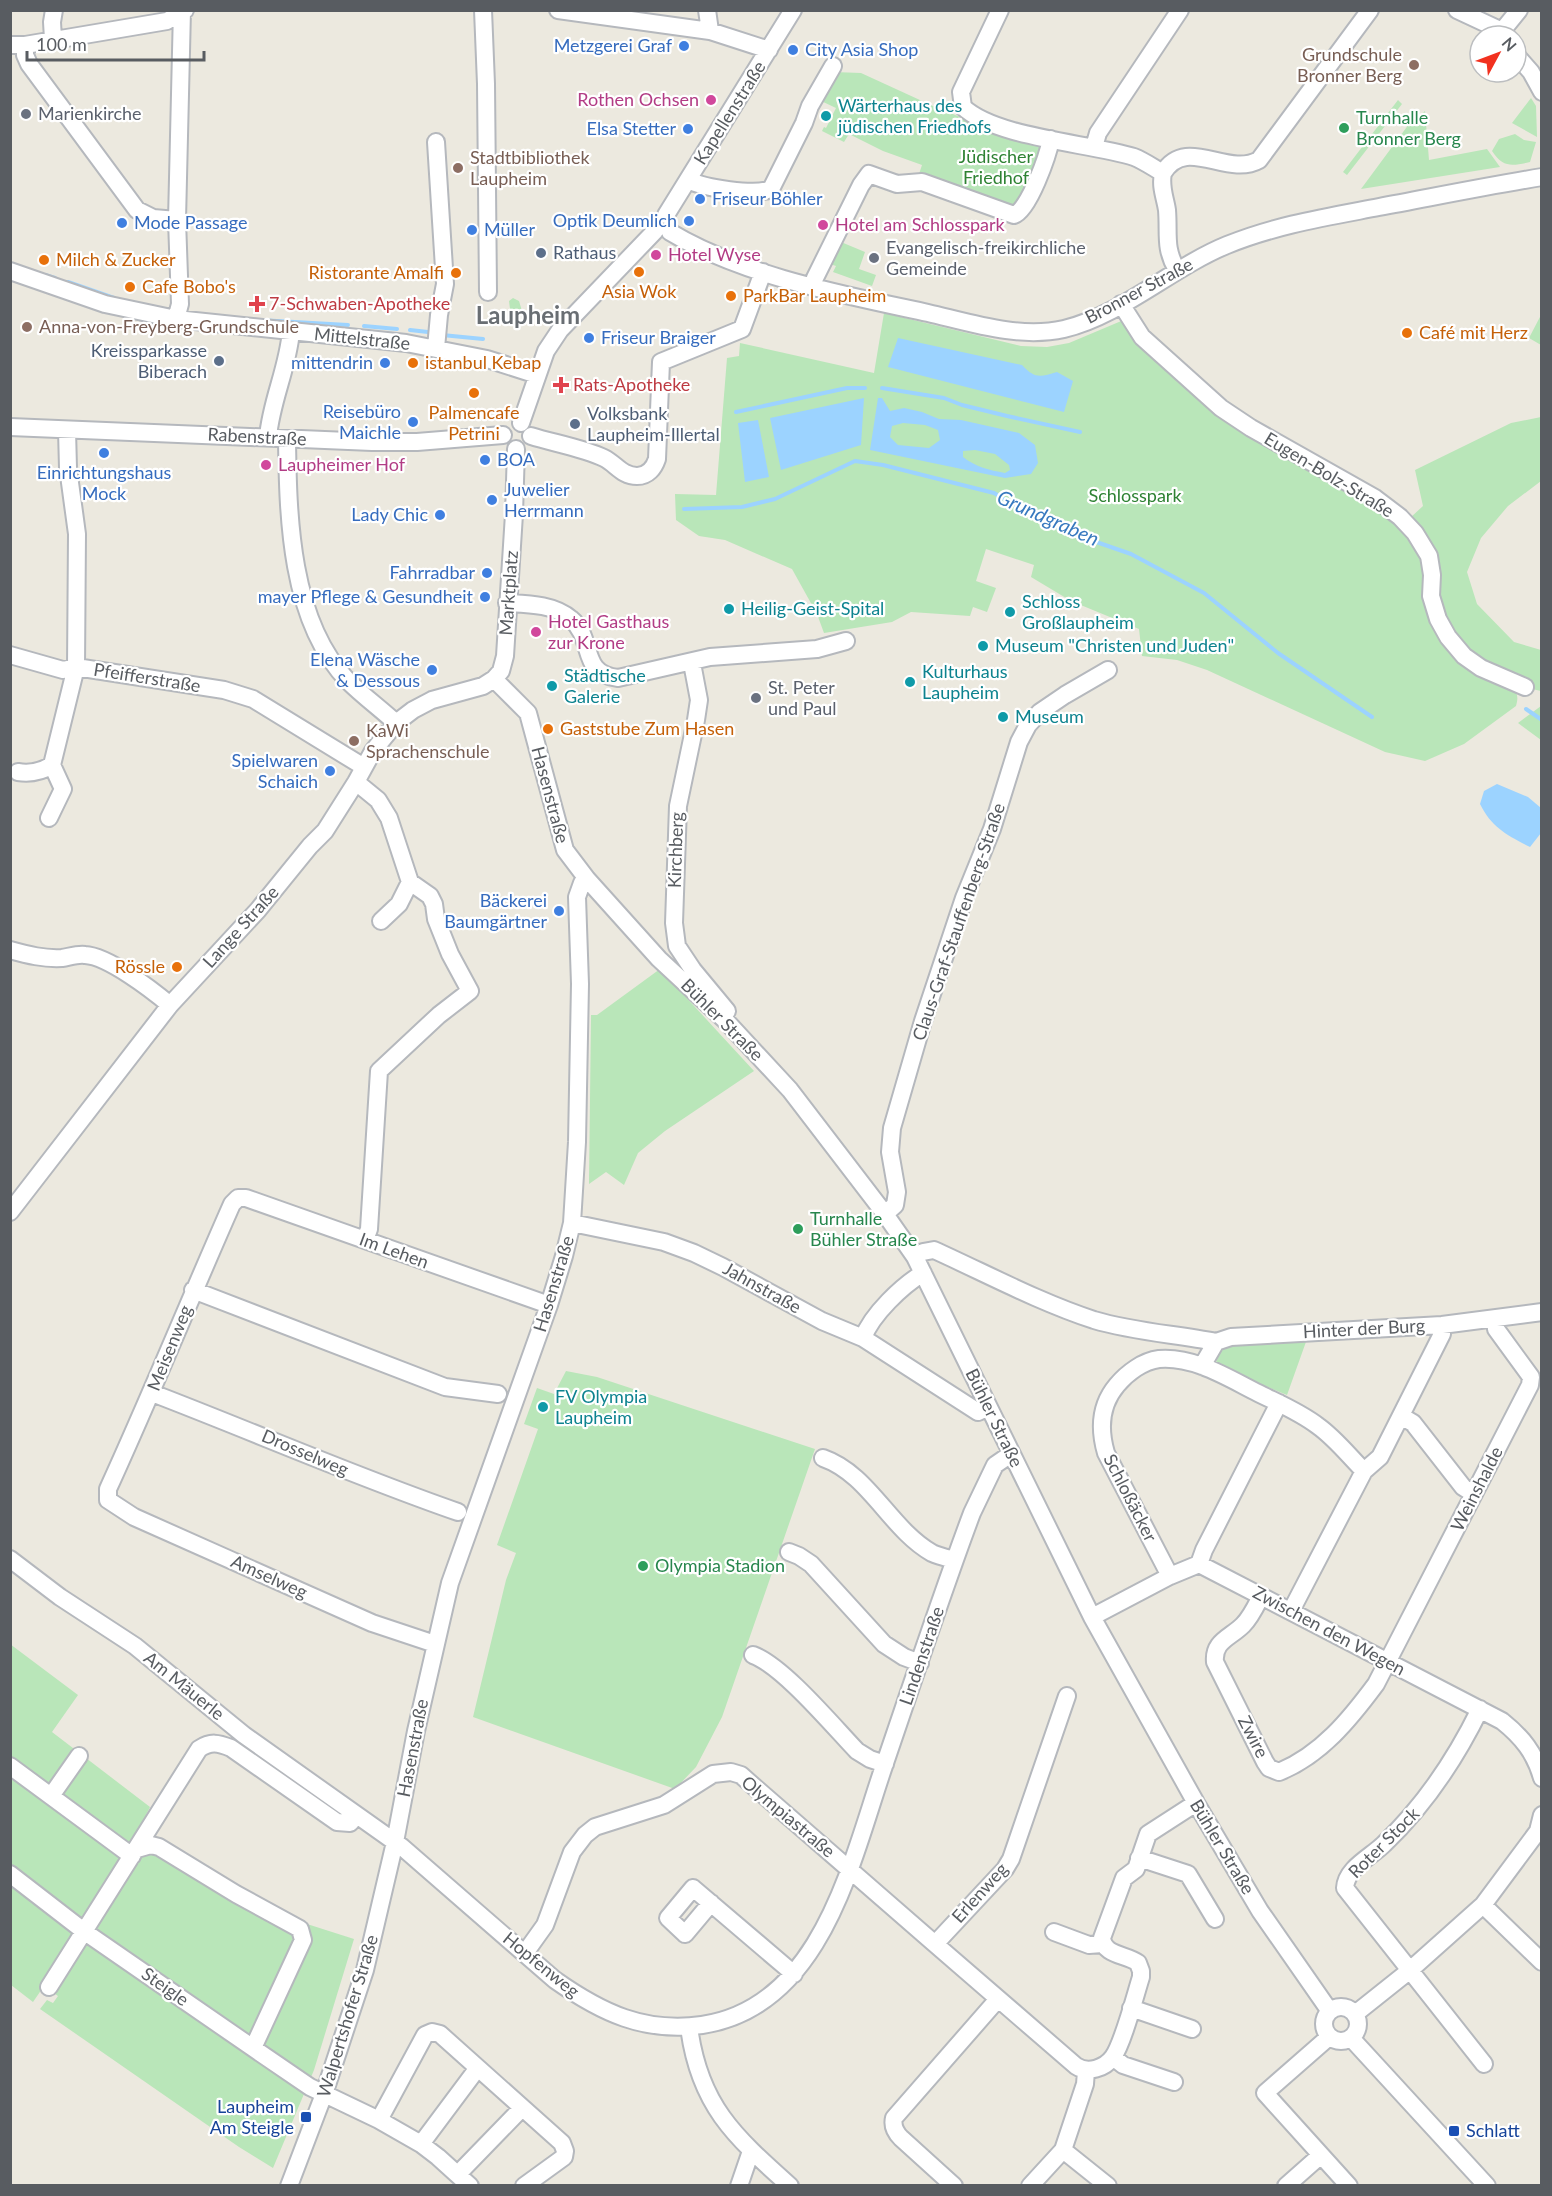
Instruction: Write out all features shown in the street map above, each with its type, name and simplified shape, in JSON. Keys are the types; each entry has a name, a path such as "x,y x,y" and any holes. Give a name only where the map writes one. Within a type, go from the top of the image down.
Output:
{"street":[{"path":"53,39 51,22 54,10"},
{"path":"483,10 488,292"},
{"path":"558,10 710,31 769,50"},
{"path":"707,10 710,31"},
{"name":"Kapellenstraße","path":"663,232 653,225 654,219 660,215 666,215 793,10"},
{"path":"1000,10 961,92 963,107 975,117 1002,128 1137,158 1163,173"},
{"path":"1094,147 1098,133 1180,10"},
{"path":"1177,270 1168,249 1167,211 1161,182 1163,173 1171,162 1182,157 1239,165 1251,164 1259,160 1370,10"},
{"path":"1457,10 1486,24"},
{"path":"1510,24 1519,10"},
{"path":"177,220 153,218 137,210 29,64 18,45 167,21 183,11"},
{"path":"176,319 180,304 177,220 183,11"},
{"path":"688,180 695,184 716,188 762,192 771,189 810,106 833,66"},
{"path":"1528,69 1542,92"},
{"path":"813,285 861,185 869,174 897,184 922,182 1014,215 1025,206 1048,152 1051,138"},
{"path":"436,142 445,284 436,348"},
{"name":"Bronner Straße","path":"663,232 763,272 895,306 1017,331 1064,329 1121,304 1177,270 1225,246 1272,228 1542,177"},
{"path":"663,232 581,308 551,342 537,375 526,430 524,447 516,450 507,446 503,435 508,425 512,423 526,430 601,457 619,471 630,475 643,475 650,471 657,459 661,362 742,329 763,272"},
{"name":"Mittelstraße","path":"10,271 105,304 176,319 436,348 488,359 537,375"},
{"name":"Eugen-Bolz-Straße","path":"1121,304 1142,338 1221,408 1251,428 1375,498 1400,517 1415,533 1429,556 1432,574 1431,596 1438,619 1448,637 1464,656 1481,668 1525,687"},
{"path":"268,437 269,424 290,347 291,331"},
{"name":"Rabenstraße","path":"10,427 417,442 503,435"},
{"name":"Pfeifferstraße","path":"67,430 68,468 77,534 76,667 224,690 254,699 364,766"},
{"path":"287,439 288,505 303,599 311,621 320,643 347,681 396,723"},
{"name":"Marktplatz","path":"494,679 501,671 505,656 516,450"},
{"path":"507,603 535,604 560,612 572,619 579,629 597,671 607,677 618,678 692,663 710,657 817,649 846,641"},
{"path":"10,655 63,670 76,667 52,765 63,789 49,818"},
{"name":"Kirchberg","path":"692,663 699,700 678,806 674,923 678,946 693,970 722,1003 730,1016 727,1022"},
{"name":"Claus-Graf-Stauffenberg-Straße","path":"885,1214 895,1205 897,1192 890,1152 896,1118 923,1021 964,898 992,829 1019,742 1028,725 1040,712 1108,670"},
{"name":"Lange Straße","path":"10,1212 170,1005 258,910 325,831 373,751 396,723 413,710 432,700 483,686 494,679"},
{"name":"Hasenstraße","path":"395,1842 435,1644 450,1583 549,1305 572,1222 577,1142 580,994 577,897 582,883 587,879 565,850 530,720 523,707 494,679"},
{"path":"18,772 29,774 44,771 52,765"},
{"path":"356,782 378,800 389,818 410,882 430,896 447,948 470,991 439,1015 380,1071 369,1229 365,1240"},
{"name":"Bühler Straße","path":"587,879 660,959 727,1022 789,1090 885,1214 915,1257 1092,1617 1196,1803 1260,1911 1329,2010"},
{"path":"381,921 399,904 410,882"},
{"path":"10,950 34,957 51,958 87,954 105,960 158,994 170,1005"},
{"name":"Im Lehen","path":"238,1198 246,1198 549,1305"},
{"name":"Meisenweg","path":"108,1500 108,1489 152,1393 232,1204 238,1198"},
{"name":"Jahnstraße","path":"572,1222 664,1242 694,1253 822,1321 863,1338 978,1412 988,1407"},
{"path":"915,1257 923,1252 934,1250 1060,1308 1095,1320 1146,1333 1216,1342 1202,1366"},
{"path":"863,1338 868,1324 909,1282 923,1273"},
{"path":"194,1290 445,1387 498,1394"},
{"name":"Hinter der Burg","path":"1216,1342 1231,1336 1442,1325 1542,1312"},
{"name":"Weinshalde","path":"1388,1662 1530,1385 1531,1377 1496,1329 1495,1319"},
{"path":"1291,1611 1364,1471 1380,1457 1442,1334 1442,1325"},
{"path":"1146,1333 1148,1362 1171,1359 1202,1366 1302,1414 1320,1427 1364,1471"},
{"name":"Schloßäcker","path":"1148,1362 1127,1375 1110,1393 1101,1420 1101,1437 1106,1453 1170,1576"},
{"name":"Drosselweg","path":"152,1393 385,1487 458,1512"},
{"path":"1092,1617 1170,1576 1199,1564 1279,1403"},
{"path":"1401,1416 1413,1423 1463,1487 1474,1494"},
{"name":"Lindenstraße","path":"849,1868 972,1513 994,1465 1011,1454"},
{"path":"823,1458 848,1472 914,1538 933,1553 954,1560"},
{"name":"Amselweg","path":"108,1500 134,1517 372,1623 435,1644"},
{"path":"789,1552 811,1564 884,1644 904,1657 920,1663"},
{"name":"Am Mäuerle","path":"10,1559 60,1597 135,1646 244,1735 395,1842"},
{"name":"Zwischen den Wegen","path":"1199,1564 1502,1721 1516,1733 1533,1755 1542,1778"},
{"name":"Zwire","path":"1261,1596 1244,1624 1214,1652 1215,1662 1269,1768 1275,1771 1284,1770 1328,1740 1359,1707 1376,1684 1388,1662"},
{"path":"753,1655 761,1658 781,1673 857,1751 885,1764"},
{"name":"Erlenweg","path":"935,1944 1005,1869 1011,1859 1067,1696"},
{"name":"Roter Stock","path":"1409,1971 1348,1894 1345,1887 1346,1881 1352,1872 1401,1827 1431,1792 1449,1767 1480,1709"},
{"name":"Am Mäuerle","path":"135,1852 199,1749 208,1743 220,1744 231,1749 337,1822 350,1823 357,1815"},
{"path":"51,1796 79,1756"},
{"path":"10,1766 135,1852"},
{"name":"Olympiastraße","path":"525,1953 545,1925 572,1852 585,1835 595,1827 664,1805 713,1774 731,1772 741,1775 849,1868"},
{"path":"849,1868 1076,2066 1086,2071 1095,2069 1113,2057 1141,1977 1140,1967 1134,1960 1107,1950 1102,1944 1102,1938 1124,1878 1136,1869 1148,1834 1196,1803"},
{"path":"1355,2013 1409,1971 1483,1905 1538,1831 1542,1815"},
{"name":"Hopfenweg","path":"395,1842 577,1995 619,2016 652,2026 689,2027 716,2023 739,2015 765,2001 794,1974 811,1952 824,1928 849,1868"},
{"name":"Walpertshofer Straße","path":"289,2186 324,2094 365,1970 395,1842"},
{"path":"50,1987 135,1852 151,1845 159,1847 236,1894 294,1925 303,1934 299,1950 253,2048"},
{"path":"1139,1858 1188,1874 1215,1919"},
{"name":"Steigle","path":"10,1874 85,1932 253,2048 324,2094 379,2120 421,2144 464,2180"},
{"path":"711,1903 794,1974"},
{"path":"1483,1905 1542,1962"},
{"path":"1054,1932 1089,1945 1102,1944"},
{"path":"1409,1971 1484,2064"},
{"path":"954,2186 896,2133 894,2118 998,1999"},
{"path":"1343,2006 1355,2013 1358,2029 1352,2038 1340,2042 1329,2037 1324,2031 1323,2023 1329,2010 1343,2006"},
{"path":"1131,2008 1192,2029"},
{"path":"689,2027 694,2062 717,2112 750,2151 790,2186"},
{"path":"379,2120 425,2036 432,2032 440,2034 562,2143 566,2151 564,2157 524,2186"},
{"path":"1329,2037 1265,2092 1349,2186"},
{"path":"1352,2038 1487,2186"},
{"path":"1113,2057 1123,2065 1174,2082"},
{"path":"421,2144 477,2069"},
{"path":"1030,2186 1063,2150 1085,2084 1086,2071"},
{"path":"464,2180 522,2108"},
{"path":"1063,2150 1108,2186"},
{"path":"739,2186 750,2151"},
{"path":"1287,2186 1321,2155"}],"green space":[{"name":"Jüdischer Friedhof","path":"834,72 861,73 1000,133 1043,145 1019,208 919,174 922,165 883,151 849,134 844,142 822,131 824,127 826,128 836,108 819,100"},
{"path":"1531,98 1536,106 1537,137 1512,123"},
{"path":"1398,100 1402,104 1347,175 1343,172"},
{"path":"1425,111 1429,160 1487,149 1500,167 1361,189 1409,124"},
{"path":"1515,134 1524,140 1536,142 1530,162 1504,163 1492,151 1499,139"},
{"path":"841,242 865,252 859,269 876,275 872,286 833,272 836,266 830,264"},
{"path":"513,298 519,301 522,311 518,315 510,309 509,301"},
{"name":"Schlosspark","path":"884,313 1021,346 1047,347 1069,343 1126,319 1220,411 1410,518 1423,506 1415,470 1511,423 1541,417 1541,481 1508,506 1481,538 1467,572 1477,604 1514,642 1541,650 1541,691 1510,684 1517,694 1516,706 1464,744 1425,761 1385,752 1207,670 1177,660 1142,656 1139,629 1071,601 1031,577 1034,565 986,549 976,581 996,588 987,612 973,607 970,616 911,612 892,622 824,633 817,614 792,569 725,540 699,536 676,520 675,494 716,495 727,358 739,356 740,343 874,373"},
{"path":"1541,315 1541,345 1529,338"},
{"path":"1541,706 1541,740 1518,723"},
{"path":"660,969 754,1071 665,1131 638,1153 624,1185 606,1172 589,1184 591,1015 597,1015"},
{"path":"1307,1339 1287,1395 1215,1365 1221,1350 1229,1344"},
{"name":"Olympia Stadion","path":"566,1371 597,1377 815,1449 722,1717 696,1767 675,1789 473,1717 506,1580 516,1553 497,1545 538,1429 524,1424 537,1388 554,1394"},
{"path":"10,1644 78,1695 52,1732 150,1807 135,1837 289,1931 307,1924 354,1939 314,2070 273,2168 239,2147 40,2009 47,2000 53,2003 58,1996 44,1986 33,2002 11,1985"}],"water":[{"path":"898,338 1022,365 1038,376 1057,372 1073,381 1064,412 888,367"},
{"path":"864,398 861,445 781,470 770,418"},
{"path":"878,398 882,398 890,411 904,408 939,419 961,420 1019,433 1035,445 1038,463 1031,474 1005,478 870,450","holes":["903,423 925,425 938,430 940,440 929,448 898,445 890,437 892,426","975,450 995,454 1009,465 1010,470 1005,473 988,469 963,457 963,451"]},
{"path":"758,420 769,477 745,482 738,423"},
{"path":"1497,784 1528,797 1541,808 1541,833 1530,847 1495,825 1480,804 1484,791"}],"waterway":[{"path":"45,275 55,278"},
{"path":"68,282 114,298"},
{"path":"259,320 348,325"},
{"path":"364,326 397,329"},
{"path":"410,330 428,332"},
{"path":"442,335 483,339"},
{"path":"736,412 847,388 865,388"},
{"path":"882,388 944,398 962,405 1080,432"},
{"name":"Grundgraben","path":"684,509 742,507 775,499 855,461 883,465 994,493 1033,516 1079,536 1131,554 1204,593 1278,653 1372,717"},
{"name":"Grundgraben","path":"1526,709 1542,720"}],"place":[{"name":"Metzgerei Graf","path":"684,46"},
{"name":"City Asia Shop","path":"793,50"},
{"name":"Grundschule Bronner Berg","path":"1414,65"},
{"name":"Rothen Ochsen","path":"711,100"},
{"name":"Marienkirche","path":"26,114"},
{"name":"Wärterhaus des jüdischen Friedhofs","path":"826,116"},
{"name":"Turnhalle Bronner Berg","path":"1344,128"},
{"name":"Elsa Stetter","path":"688,129"},
{"name":"Stadtbibliothek Laupheim","path":"458,168"},
{"name":"Friseur Böhler","path":"700,199"},
{"name":"Optik Deumlich","path":"689,221"},
{"name":"Mode Passage","path":"122,223"},
{"name":"Hotel am Schlosspark","path":"823,225"},
{"name":"Müller","path":"472,230"},
{"name":"Rathaus","path":"541,253"},
{"name":"Hotel Wyse","path":"656,255"},
{"name":"Evangelisch-freikirchliche Gemeinde","path":"874,258"},
{"name":"Milch & Zucker","path":"44,260"},
{"name":"Asia Wok","path":"639,272"},
{"name":"Ristorante Amalfi","path":"456,273"},
{"name":"Cafe Bobo's","path":"130,287"},
{"name":"ParkBar Laupheim","path":"731,296"},
{"name":"7-Schwaben-Apotheke","path":"257,304"},
{"name":"Anna-von-Freyberg-Grundschule","path":"27,327"},
{"name":"Café mit Herz","path":"1407,333"},
{"name":"Friseur Braiger","path":"589,338"},
{"name":"Kreissparkasse Biberach","path":"219,361"},
{"name":"mittendrin","path":"385,363"},
{"name":"istanbul Kebap","path":"413,363"},
{"name":"Rats-Apotheke","path":"561,385"},
{"name":"Palmencafe Petrini","path":"474,393"},
{"name":"Reisebüro Maichle","path":"413,422"},
{"name":"Volksbank Laupheim-Illertal","path":"575,424"},
{"name":"Einrichtungshaus Mock","path":"104,453"},
{"name":"BOA","path":"485,460"},
{"name":"Laupheimer Hof","path":"266,465"},
{"name":"Juwelier Herrmann","path":"492,500"},
{"name":"Lady Chic","path":"440,515"},
{"name":"Fahrradbar","path":"487,573"},
{"name":"mayer Pflege & Gesundheit","path":"485,597"},
{"name":"Heilig-Geist-Spital","path":"729,609"},
{"name":"Schloss Großlaupheim","path":"1010,612"},
{"name":"Hotel Gasthaus zur Krone","path":"536,632"},
{"name":"Museum \"Christen und Juden\"","path":"983,646"},
{"name":"Elena Wäsche & Dessous","path":"432,670"},
{"name":"Kulturhaus Laupheim","path":"910,682"},
{"name":"Städtische Galerie","path":"552,686"},
{"name":"St. Peter und Paul","path":"756,698"},
{"name":"Museum","path":"1003,717"},
{"name":"Gaststube Zum Hasen","path":"548,729"},
{"name":"KaWi Sprachenschule","path":"354,741"},
{"name":"Spielwaren Schaich","path":"330,771"},
{"name":"Bäckerei Baumgärtner","path":"559,911"},
{"name":"Rössle","path":"177,967"},
{"name":"Turnhalle Bühler Straße","path":"798,1229"},
{"name":"FV Olympia Laupheim","path":"543,1407"},
{"name":"Olympia Stadion","path":"643,1566"},
{"name":"Laupheim Am Steigle","path":"306,2117"},
{"name":"Schlatt","path":"1454,2131"}],"district":[{"name":"Laupheim","path":"528,316"}]}
